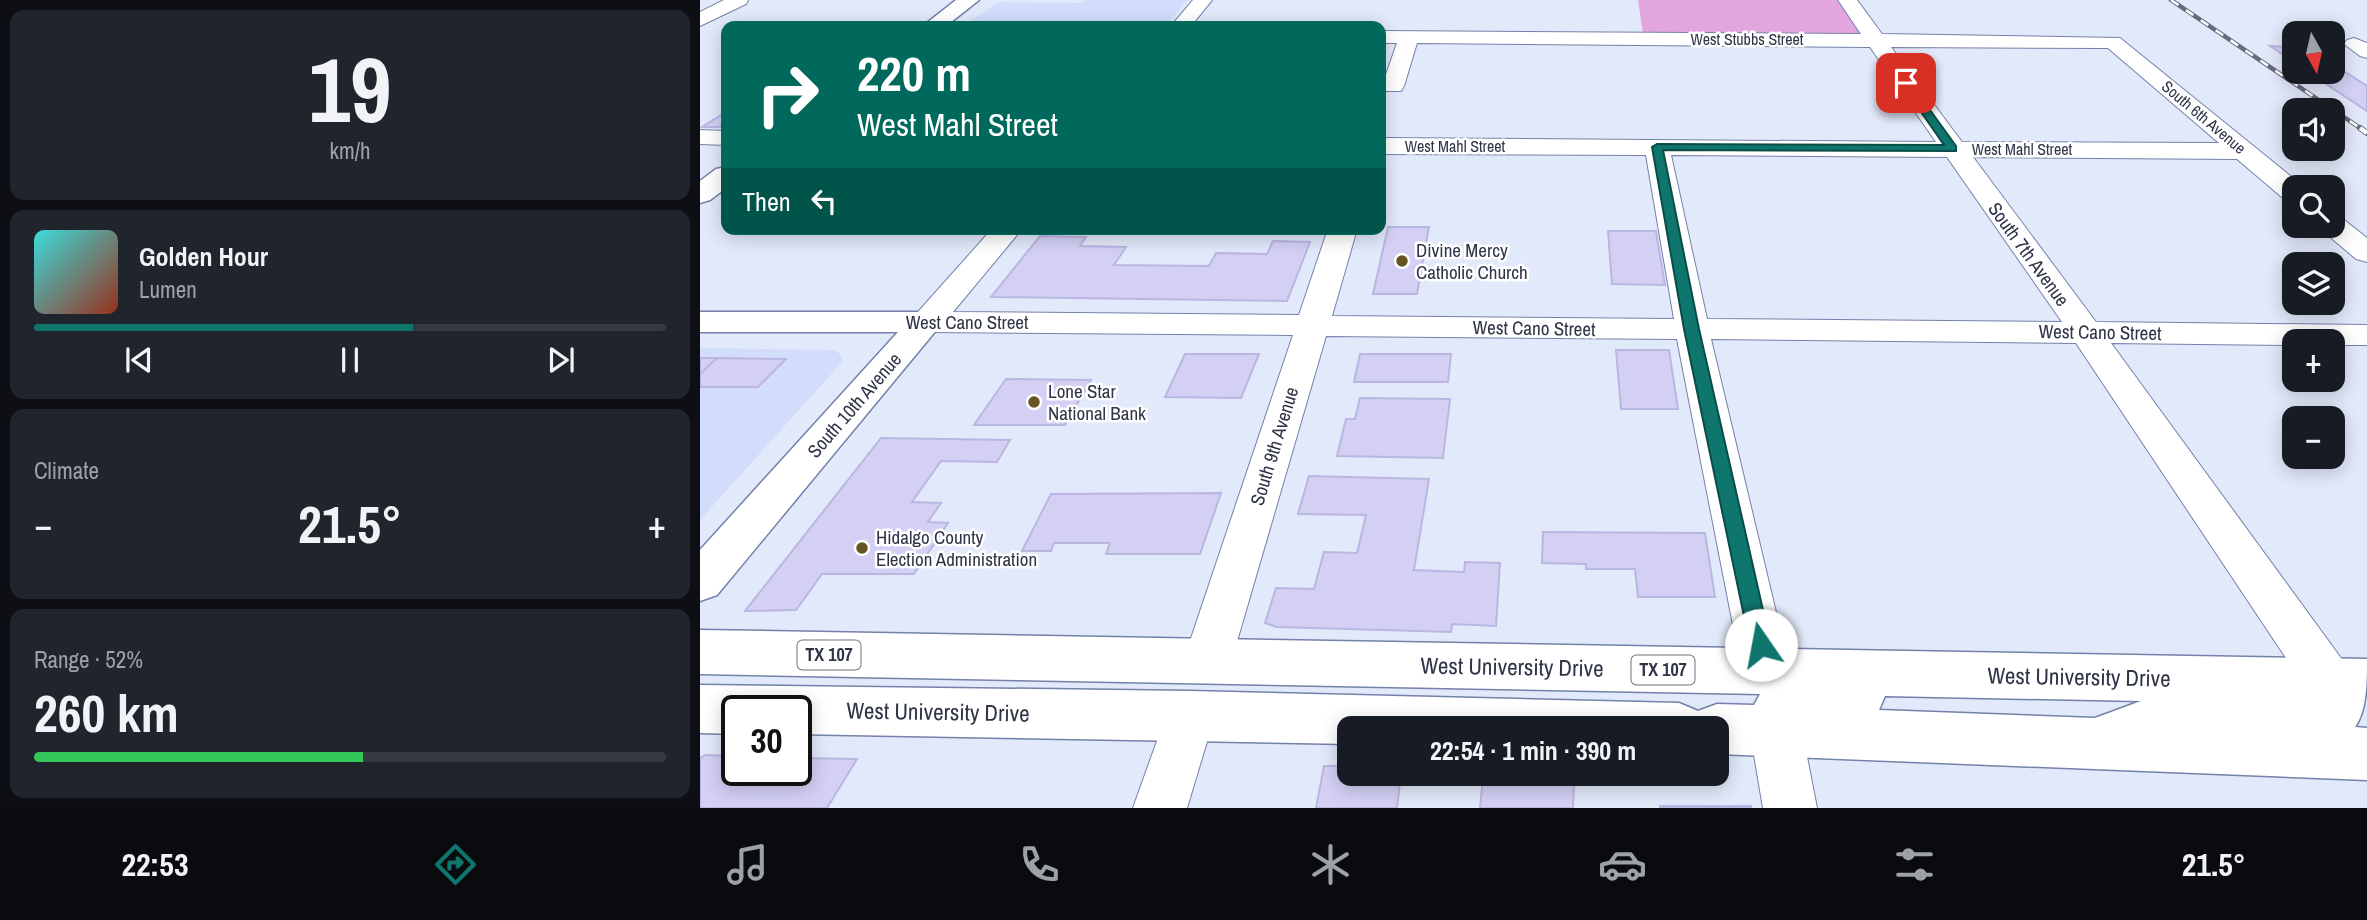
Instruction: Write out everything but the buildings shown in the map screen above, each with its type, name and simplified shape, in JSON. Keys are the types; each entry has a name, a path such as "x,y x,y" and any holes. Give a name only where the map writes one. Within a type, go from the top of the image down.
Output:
{"main road":[{"path":"940,21 969,0"},
{"path":"700,194 721,179"},
{"name":"West Cano Street","path":"700,322 926,322"},
{"name":"South 10th Avenue","path":"700,582 926,322"},
{"name":"West University Drive","path":"700,652 2348,682"},
{"path":"1776,731 1778,711 1802,700 1961,696 2048,676"},
{"path":"2094,744 2158,719 2244,718 2334,712 2342,705 2348,682"},
{"name":"West University Drive","path":"700,709 1337,719"},
{"path":"1729,729 2367,754"}],"street":[{"path":"700,20 739,0"},
{"path":"1185,21 1203,0"},
{"name":"South 7th Avenue","path":"1847,0 2085,331 2348,682"},
{"path":"700,32 721,32"},
{"name":"West Stubbs Street","path":"1386,37 2113,42"},
{"path":"1393,86 1409,37"},
{"name":"South 6th Avenue","path":"2113,42 2282,183"},
{"path":"700,137 721,138"},
{"name":"West Mahl Street","path":"1386,146 2244,151"},
{"path":"1657,147 1692,329 1766,671"},
{"name":"South 10th Avenue","path":"926,322 1003,235"},
{"name":"South 9th Avenue","path":"1207,662 1341,235"},
{"path":"2345,235 2367,253"},
{"name":"West Cano Street","path":"926,322 2367,335"},
{"path":"1160,808 1190,715"},
{"path":"1776,731 1790,808"}],"shaded area":[{"path":"1085,0 1188,0 1169,21 972,21 998,2 1082,3"},
{"path":"1638,0 1841,0 1864,35 1643,34"},
{"path":"700,348 833,350 839,353 843,361 700,520"}],"railway":[{"path":"2171,0 2363,130"},
{"path":"2360,128 2367,133"}],"place":[{"name":"Divine Mercy Catholic Church","path":"1402,261"},
{"name":"Lone Star National Bank","path":"1034,402"},
{"name":"Hidalgo County Election Administration","path":"862,548"}],"route":[{"path":"1761,645 1692,329 1657,147 1952,148 1906,83"}]}
